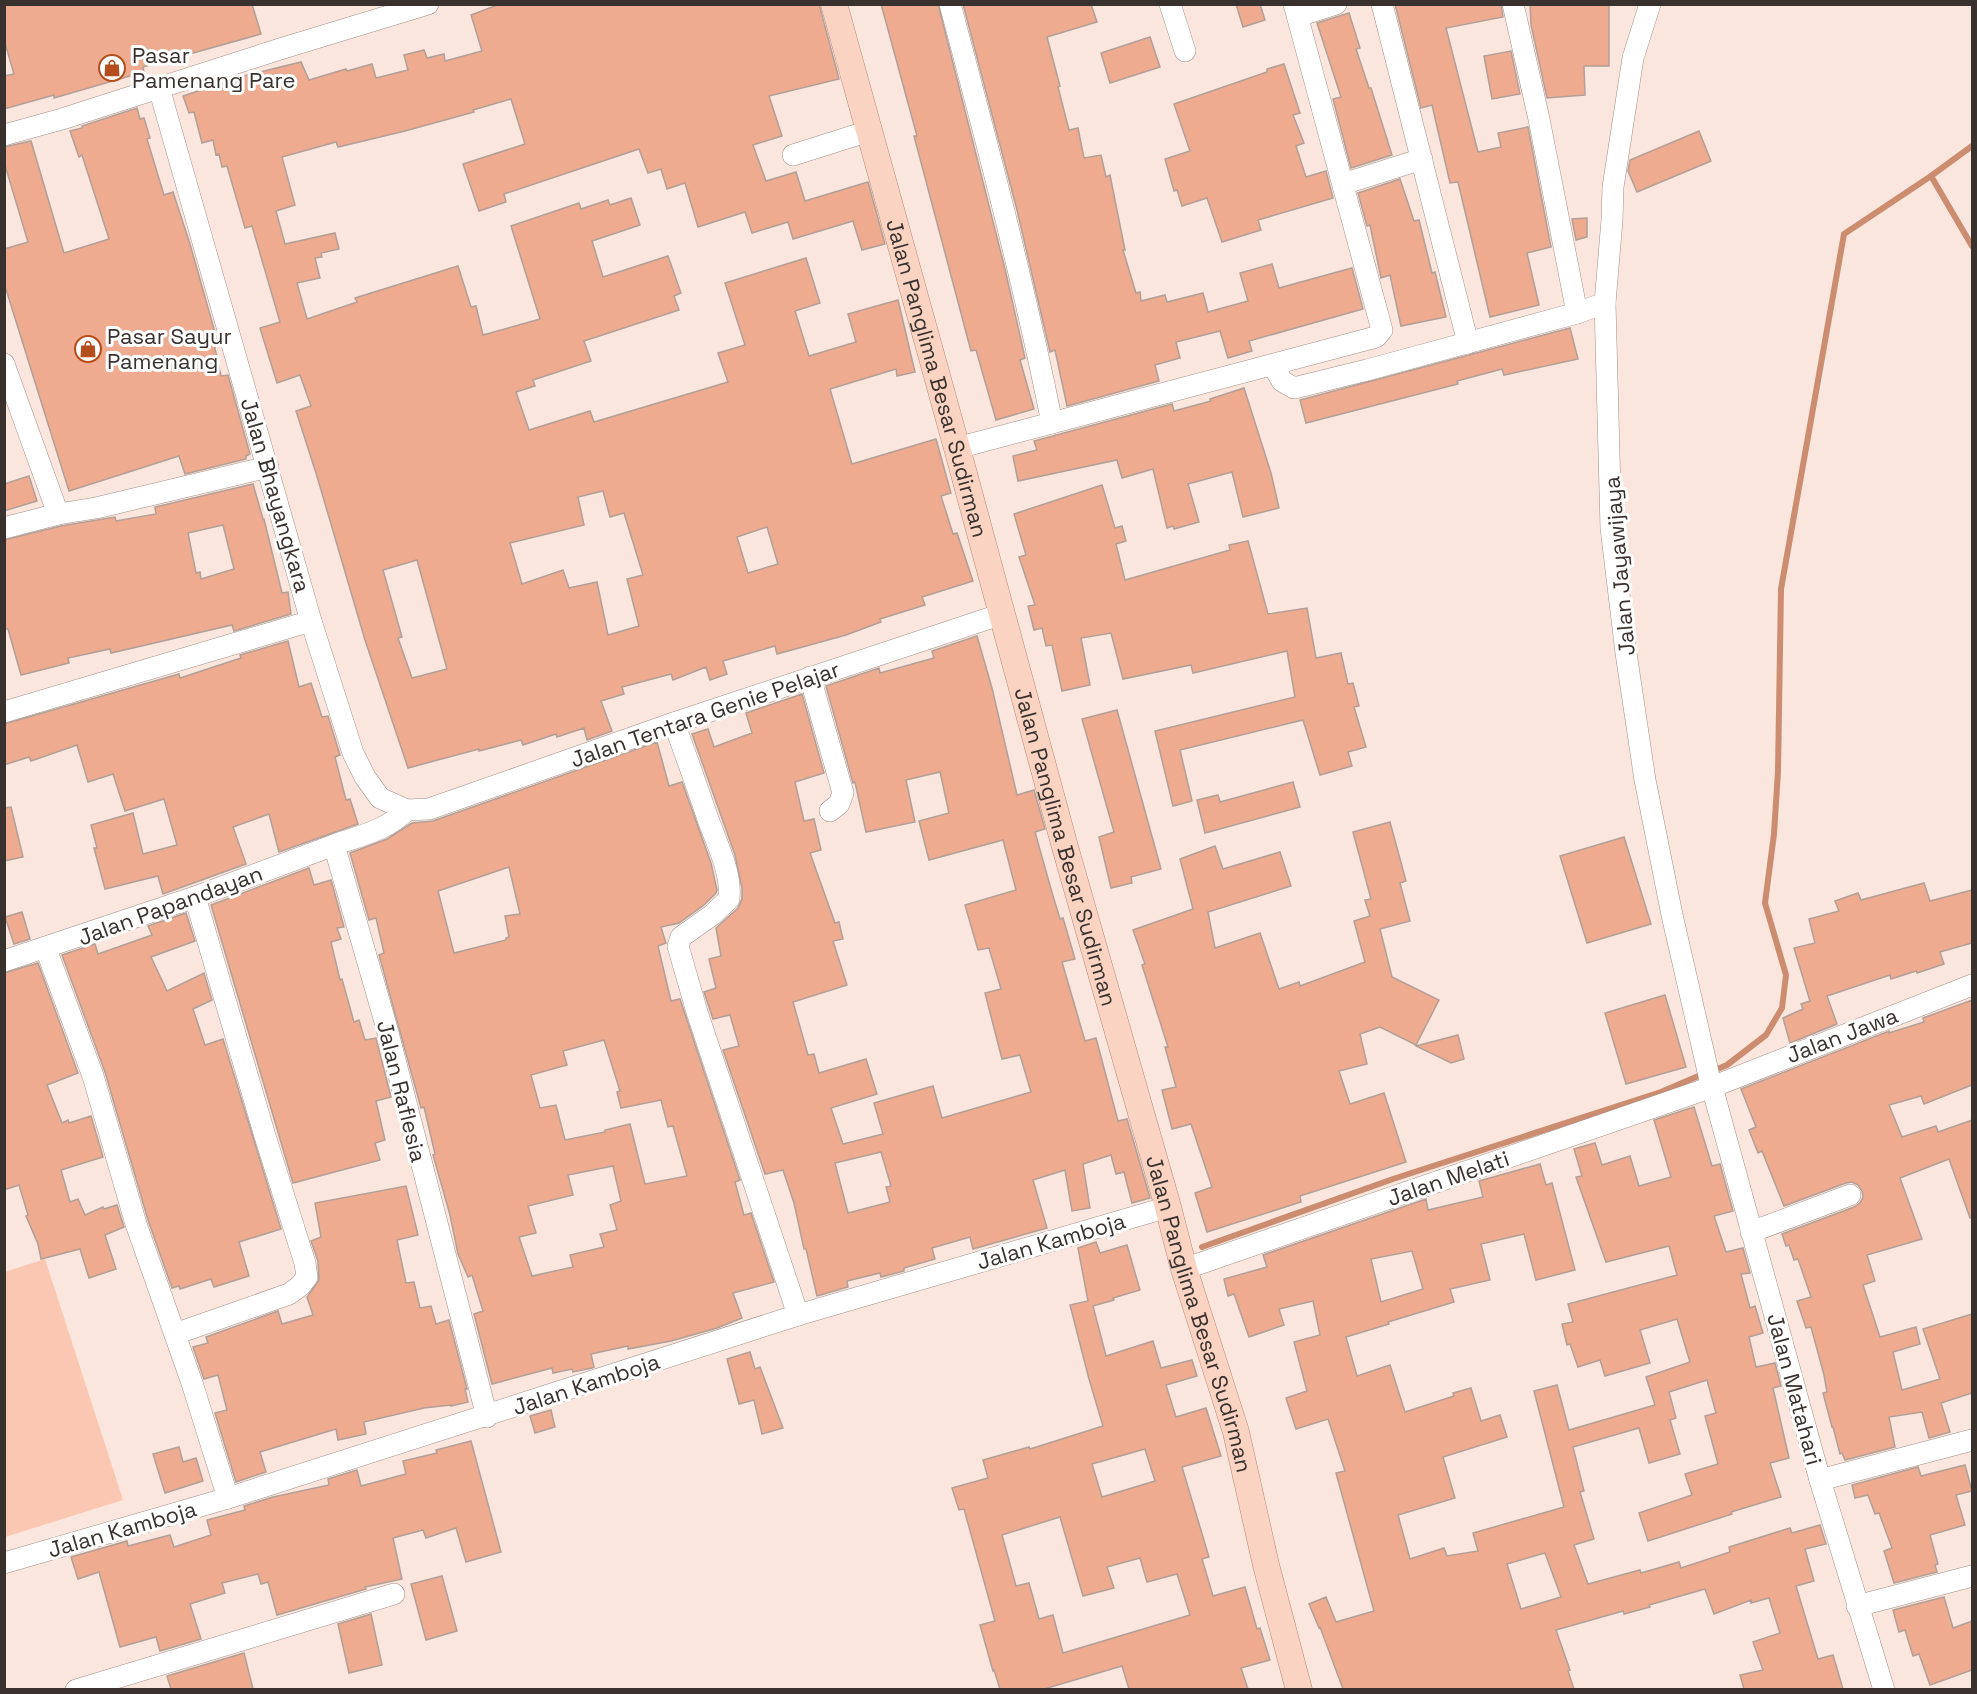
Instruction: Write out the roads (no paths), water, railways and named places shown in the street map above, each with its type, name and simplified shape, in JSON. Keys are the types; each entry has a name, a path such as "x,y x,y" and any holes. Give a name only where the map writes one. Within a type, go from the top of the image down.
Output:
{"main road":[{"name":"Jalan Panglima Besar Sudirman","path":"834,4 1065,847 1184,1269 1236,1432 1266,1565 1299,1689"}],"street":[{"path":"4,135 62,119 428,4"},
{"path":"950,4 984,132 1053,423"},
{"path":"1170,4 1185,51"},
{"path":"957,448 1376,337 1382,330 1296,10 1336,4"},
{"path":"1382,4 1468,343"},
{"path":"1513,4 1539,119 1577,313"},
{"name":"Jalan Jayawijaya","path":"1650,4 1633,58 1613,187 1605,303 1611,528 1626,653 1645,780 1672,915 1709,1074"},
{"name":"Jalan Bhayangkara","path":"159,87 311,621 354,753 365,777 380,798 407,810"},
{"path":"793,154 869,131"},
{"path":"1343,184 1422,159"},
{"path":"1273,365 1282,381 1294,388 1468,343 1605,303"},
{"path":"4,364 58,514"},
{"path":"4,528 268,467"},
{"name":"Jalan Tentara Genie Pelajar","path":"407,810 429,809 674,723 1002,614"},
{"path":"4,712 311,621"},
{"path":"810,677 843,793 839,804 831,811"},
{"path":"674,723 723,861 730,890 729,899 717,911 681,937 678,946 697,1012 798,1315"},
{"path":"334,845 383,828 398,820 407,810"},
{"name":"Jalan Papandayan","path":"4,961 46,949 195,897 334,845"},
{"name":"Jalan Raflesia","path":"334,845 386,1025 487,1417"},
{"path":"175,1335 289,1294 300,1286 307,1276 195,897"},
{"path":"46,949 93,1076 136,1224 228,1498"},
{"name":"Jalan Jawa","path":"1709,1074 1972,985"},
{"name":"Jalan Matahari","path":"1709,1074 1820,1479 1884,1689"},
{"name":"Jalan Melati","path":"1184,1269 1709,1074"},
{"path":"1751,1232 1850,1196"},
{"name":"Jalan Kamboja","path":"4,1563 228,1498 487,1417 798,1315 1168,1207"},
{"path":"1820,1479 1972,1440"},
{"path":"1857,1606 1972,1576"},
{"path":"76,1689 394,1594"}],"waterway":[{"path":"1713,1071 1727,1065 1766,1035 1782,1008 1786,975 1765,903 1774,834 1778,771 1781,589 1844,234 1972,146"},
{"path":"1931,176 1972,246"},
{"path":"1202,1247 1393,1179 1661,1092 1703,1074"}],"place":[{"name":"Pasar Pamenang Pare","path":"112,68"},
{"name":"Pasar Sayur Pamenang","path":"88,349"}]}
